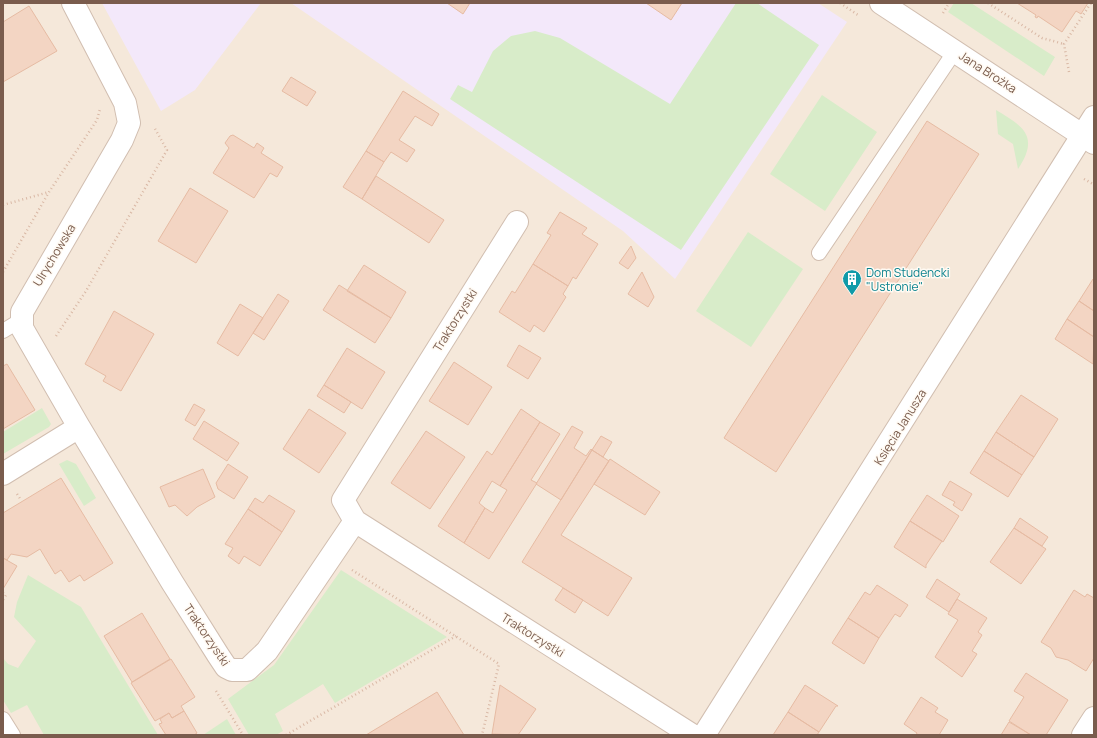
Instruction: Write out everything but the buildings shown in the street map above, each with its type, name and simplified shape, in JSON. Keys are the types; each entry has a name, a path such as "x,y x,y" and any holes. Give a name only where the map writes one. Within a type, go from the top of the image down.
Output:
{"street":[{"name":"Ulrychowska","path":"73,3 126,103 128,123 122,140 12,325 22,328 79,427"},
{"name":"Jana Brożka","path":"880,3 1088,139"},
{"name":"Księcia Janusza","path":"704,735 980,300 1088,139 1094,117"},
{"name":"Traktorzystki","path":"517,222 343,500 355,521 692,735"},
{"name":"Traktorzystki","path":"79,427 172,582 226,667 232,670 247,670 267,651 355,521"},
{"path":"3,474 79,427"},
{"path":"1083,735 1094,718"}],"lane":[{"path":"819,252 955,51"},
{"path":"3,719 13,735"}],"path":[{"path":"942,12 949,3"},
{"path":"988,3 1042,38 1064,44"},
{"path":"1069,72 1064,44 1091,3"},
{"path":"3,272 49,192 97,120 101,106"},
{"path":"3,205 49,192"},
{"path":"40,360 86,291"},
{"path":"347,567 499,664 482,735"},
{"path":"3,593 6,595 3,600"},
{"path":"286,735 456,636"},
{"path":"221,699 227,694"}],"shaded area":[{"path":"3,3 1094,3 1094,735 3,735"},
{"path":"102,3 261,3 195,90 161,111"},
{"path":"291,3 818,3 847,22 675,279 623,231"}],"green space":[{"path":"736,3 757,3 819,45 681,250 450,99 458,85 472,92 493,51 511,36 535,31 560,38 670,104"},
{"path":"954,3 971,3 1055,57 1044,76 948,12"},
{"path":"822,95 877,132 825,211 770,174"},
{"path":"996,110 1021,127 1028,140 1028,148 1018,169 1013,144 998,134"},
{"path":"748,232 803,269 751,347 696,311"},
{"path":"42,408 51,424 49,427 3,454 3,432"},
{"path":"67,460 76,464 96,498 84,506 59,464"},
{"path":"341,570 447,637 335,703 323,684 275,714 283,731 276,735 249,735 228,699 274,665"},
{"path":"28,575 81,607 158,735 44,735 27,705 11,713 3,700 3,658 8,664 18,668 36,641 14,617 17,602"},
{"path":"227,719 236,735 203,735"}],"place":[{"name":"Dom Studencki \"Ustronie\"","path":"852,296"}]}
